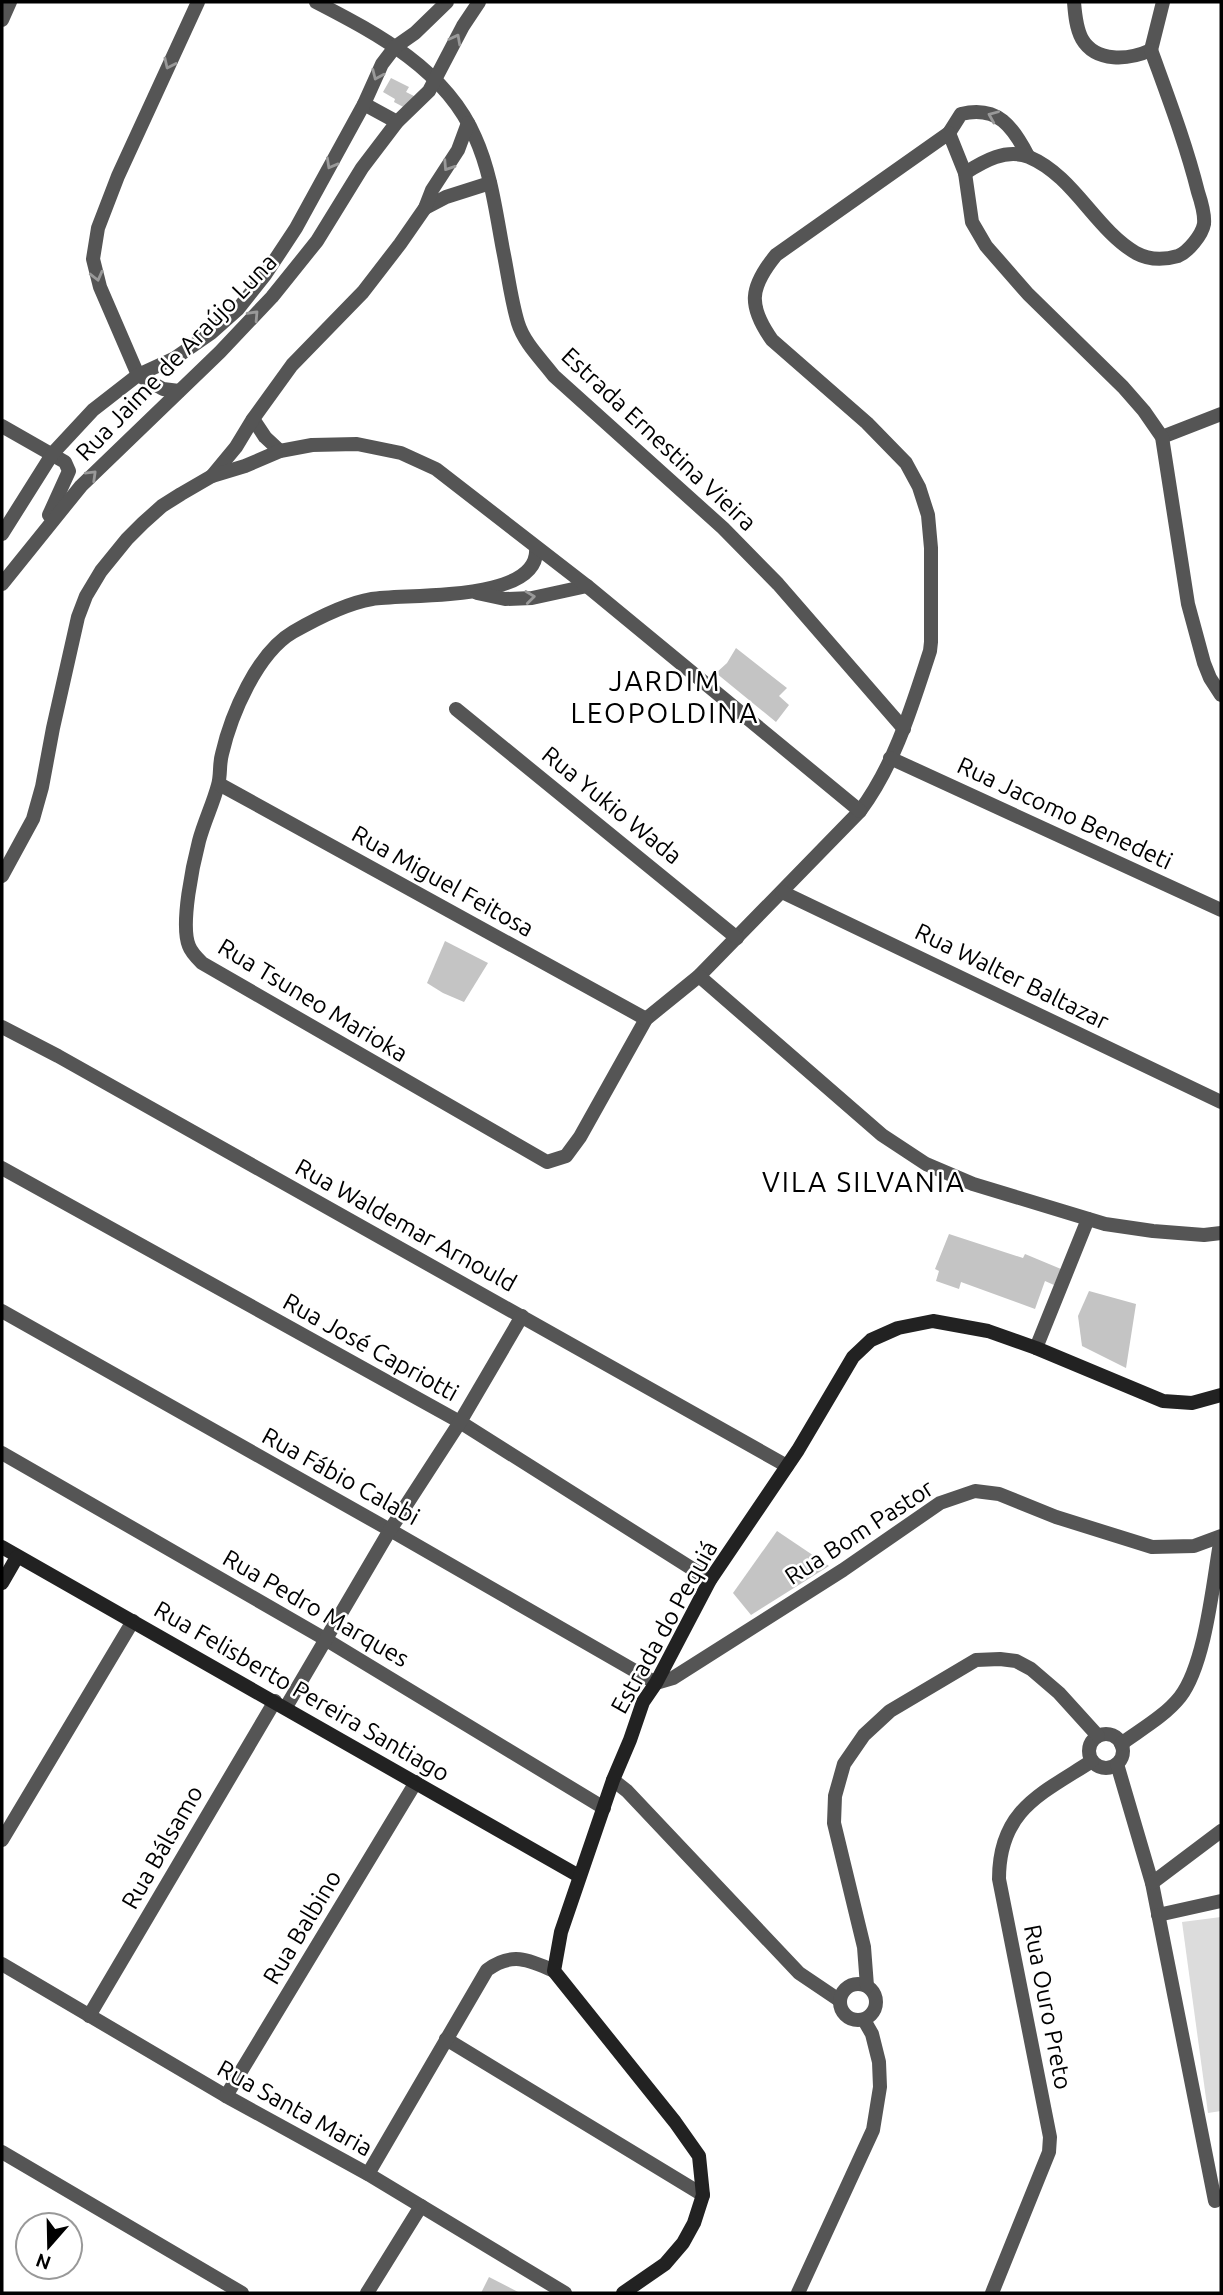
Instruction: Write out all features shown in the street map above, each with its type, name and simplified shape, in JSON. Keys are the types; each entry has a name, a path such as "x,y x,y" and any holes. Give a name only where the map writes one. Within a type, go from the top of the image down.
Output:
{"main road":[{"name":"Estrada do Pequiá","path":"554,1971 561,1932 579,1876 643,1702 656,1683 710,1580 786,1466 853,1357 871,1340 898,1328 933,1321 988,1331 1163,1401 1192,1403 1221,1395"},
{"name":"Rua Felisberto Pereira Santiago","path":"2,1547 579,1876"},
{"path":"2,1583 17,1557"},
{"path":"554,1971 699,2156 703,2195 694,2223 683,2243 665,2264 623,2293"}],"street":[{"path":"2,20 10,2"},
{"path":"179,391 163,389 138,375 100,287 93,259 98,228 118,176 198,2"},
{"name":"Estrada Ernestina Vieira","path":"316,2 395,47 435,77 468,123 490,183 519,326 533,350 554,376 673,482 778,584 904,729"},
{"name":"Rua Jaime de Araújo Luna","path":"2,534 52,453 93,410 138,375 175,358 211,333 238,309 265,275 296,228 364,104 382,64 395,47 415,33 447,2"},
{"name":"Rua Jaime de Araújo Luna","path":"2,584 81,486 220,352 272,297 317,241 362,167 397,121 429,91 463,26 479,2"},
{"path":"1074,2 1081,38 1091,50 1126,59 1151,50"},
{"path":"965,173 989,158 1009,154 1028,156 1069,187 1117,237 1137,253 1168,259 1183,254 1204,223 1191,163 1151,50 1163,2"},
{"path":"364,104 397,121"},
{"path":"646,1019 699,976 860,811 873,794 904,729 930,651 931,548 928,515 919,487 906,463 867,423 772,340 762,326 754,305 757,287 776,255 949,133 961,114 977,110 1003,120 1016,132 1028,156"},
{"path":"212,476 236,447 292,365 363,292 425,208 432,190 458,150 468,123"},
{"path":"949,133 965,173 972,222 986,246 1028,294 1123,387 1162,437 1188,604 1204,663 1221,695"},
{"path":"425,208 446,197 490,183"},
{"path":"1162,437 1221,415"},
{"path":"253,419 265,437 280,452"},
{"path":"2,426 52,453 65,462 69,471 36,541"},
{"path":"2,876 33,819 71,642 86,596 101,571 143,523 162,506 212,476 280,452 312,445 357,444 401,453 436,469 587,586 860,811"},
{"name":"Rua Tsuneo Marioka","path":"536,548 537,557 527,572 503,584 472,593 370,599 317,619 289,635 262,662 243,693 229,727 221,756 219,784 199,840 185,932 189,948 202,962 547,1163 566,1156 580,1137 646,1019"},
{"name":"Rua Tsuneo Marioka","path":"472,593 518,599 587,586"},
{"name":"Rua Yukio Wada","path":"456,709 737,938"},
{"name":"Rua Jacomo Benedeti","path":"890,758 1221,909"},
{"name":"Rua Miguel Feitosa","path":"219,784 646,1019"},
{"name":"Rua Walter Baltazar","path":"782,892 1221,1102"},
{"path":"699,976 881,1135 926,1164 974,1184 1105,1224 1204,1235 1221,1233"},
{"name":"Rua Waldemar Arnould","path":"2,1027 786,1466"},
{"name":"Rua José Capriotti","path":"2,1168 460,1422 710,1580"},
{"path":"1036,1348 1088,1220"},
{"name":"Rua Fábio Calabi","path":"2,1311 656,1683"},
{"name":"Rua Bálsamo","path":"89,2016 281,1704 325,1639 390,1530 460,1422 522,1316"},
{"name":"Rua Pedro Marques","path":"2,1453 325,1639 604,1808"},
{"name":"Rua Bom Pastor","path":"656,1683 673,1678 940,1503 975,1491 999,1494 1056,1517 1152,1547 1194,1546 1221,1536"},
{"path":"1121,1744 1169,1708 1187,1687 1200,1656 1221,1536"},
{"path":"2,1840 132,1620"},
{"path":"867,1986 864,1947 834,1823 835,1796 844,1764 864,1735 890,1712 976,1660 1000,1659 1016,1661 1031,1669 1059,1693 1098,1736"},
{"path":"1109,1735 1121,1744 1122,1755 1116,1765 1101,1768 1092,1761 1089,1750 1098,1736 1109,1735"},
{"name":"Rua Ouro Preto","path":"992,2293 1049,2152 1050,2137 999,1879 1002,1848 1017,1814 1092,1761"},
{"path":"1116,1765 1152,1883 1215,2201"},
{"path":"613,1780 627,1791 805,1979 839,2000"},
{"name":"Rua Balbino","path":"226,2096 416,1782"},
{"path":"1152,1883 1221,1831"},
{"path":"1158,1915 1221,1900"},
{"path":"368,2174 486,1970 500,1961 514,1959 533,1961 554,1971"},
{"name":"Rua Santa Maria","path":"2,1964 226,2096 368,2174 565,2293"},
{"path":"850,1985 867,1986 875,1995 876,2007 864,2020 846,2017 839,2007 844,1989 850,1985"},
{"path":"797,2293 873,2130 880,2087 879,2062 872,2034 864,2020"},
{"path":"446,2039 703,2195"},
{"path":"2,2152 242,2293"},
{"path":"367,2293 421,2206"}],"shaded area":[{"path":"1221,1917 1221,2111 1208,2113 1182,1922"}],"building":[{"path":"391,78 409,87 406,92 416,97 409,110 383,92"},
{"path":"736,648 787,688 779,696 789,705 776,722 716,673 727,663"},
{"path":"445,941 488,963 464,1002 427,983"},
{"path":"949,1234 1023,1258 1025,1254 1061,1269 1054,1285 1045,1281 1035,1309 961,1282 959,1289 936,1281 939,1271 935,1269"},
{"path":"1089,1291 1136,1304 1126,1368 1082,1346 1078,1316"},
{"path":"777,1531 829,1566 751,1615 733,1593"},
{"path":"489,2277 520,2293 481,2293"}],"district":[{"name":"JARDIM LEOPOLDINA","path":"665,696"},
{"name":"VILA SILVANIA","path":"864,1181"}]}
